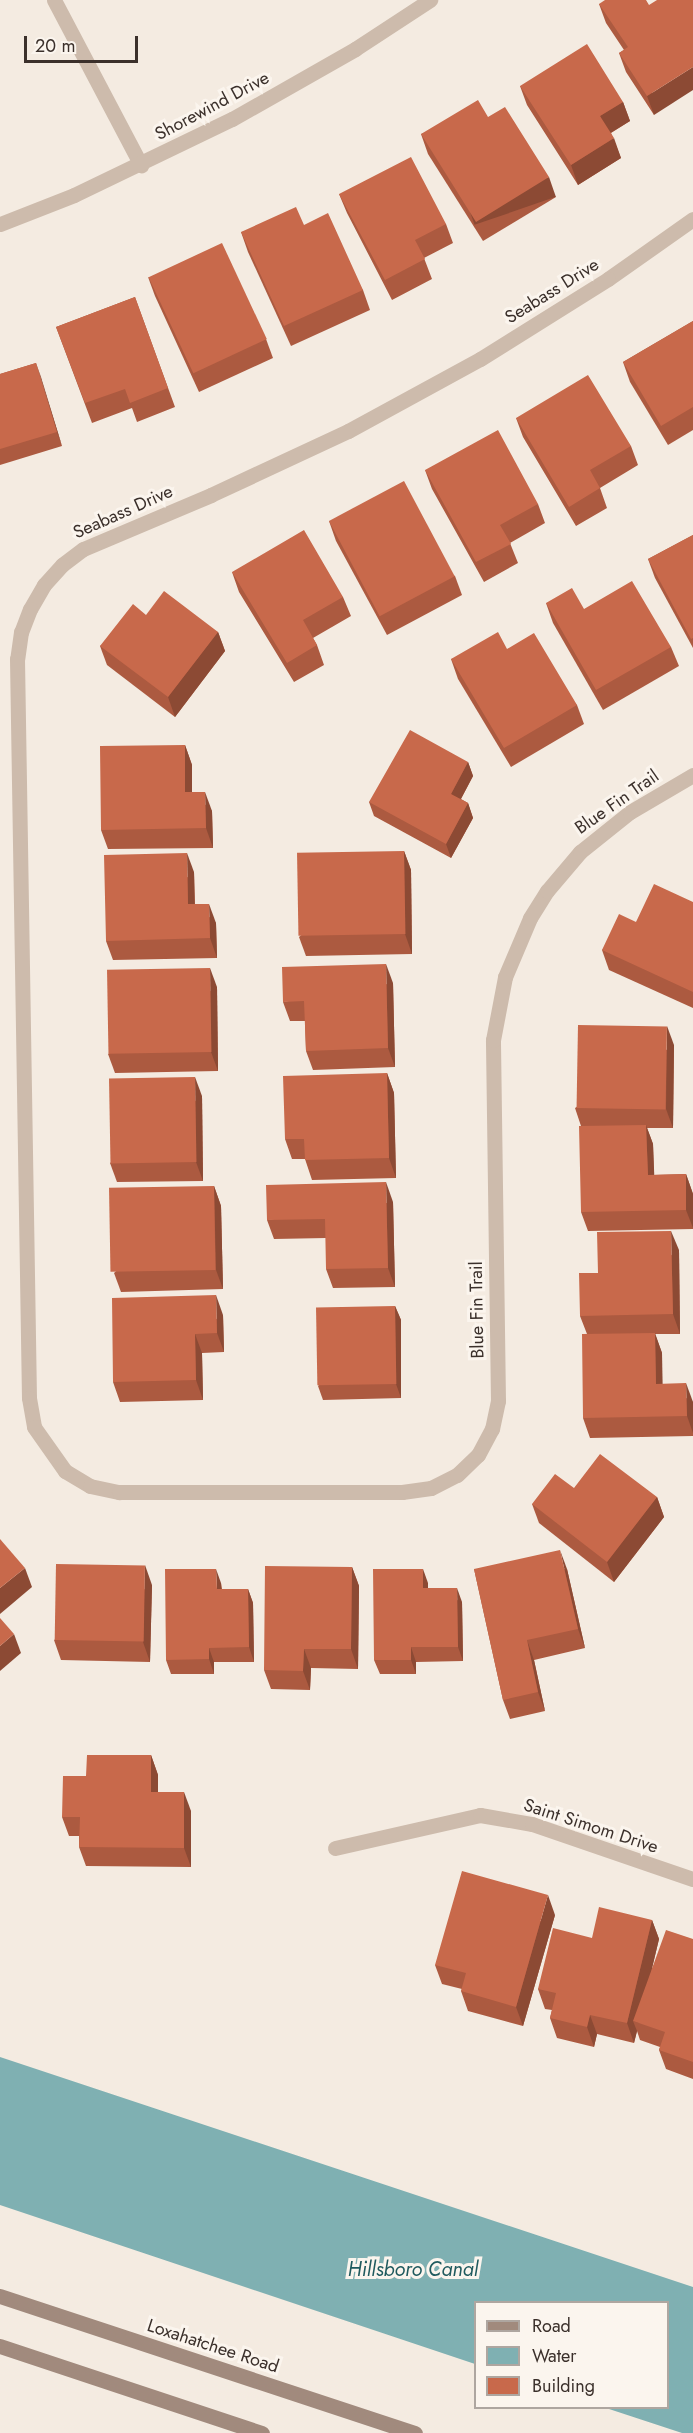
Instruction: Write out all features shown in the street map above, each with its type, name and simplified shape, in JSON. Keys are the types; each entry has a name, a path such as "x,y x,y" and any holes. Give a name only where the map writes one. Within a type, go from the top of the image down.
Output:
{"main road":[{"name":"Loxahatchee Road","path":"0,2296 414,2433"},
{"path":"0,2346 262,2433"}],"street":[{"path":"54,0 141,165"},
{"name":"Shorewind Drive","path":"0,224 74,195 141,165 243,113 355,49 430,0"},
{"name":"Seabass Drive","path":"42,1439 34,1427 29,1398 18,682 21,632 30,609 50,578 83,549 211,495 348,431 480,359 608,279 693,219"},
{"name":"Blue Fin Trail","path":"42,1439 65,1471 90,1486 118,1492 402,1492 431,1488 457,1475 478,1455 492,1430 498,1401 493,1040 505,977 530,918 547,891 580,852 630,812 693,775"},
{"name":"Saint Simom Drive","path":"335,1848 480,1815 532,1824 693,1879"}],"water":[{"name":"Hillsboro Canal","path":"0,2057 693,2287 693,2433 682,2433 609,2409 669,2409 669,2301 474,2301 474,2364 0,2205"}],"building":[{"path":"605,0 646,0 649,5 657,0 693,0 693,67 647,96 619,53 628,47 599,4"},
{"path":"587,44 623,102 600,116 614,138 571,165 520,86"},
{"path":"478,100 488,117 505,107 549,177 476,222 421,134"},
{"path":"411,157 446,224 415,240 425,259 385,280 339,194"},
{"path":"296,207 304,225 328,213 363,290 284,326 241,232"},
{"path":"222,243 267,339 193,373 149,277"},
{"path":"135,297 168,388 130,403 125,389 85,403 56,327"},
{"path":"693,321 693,407 661,426 623,362"},
{"path":"36,363 57,432 0,449 0,374"},
{"path":"588,375 631,446 590,470 600,488 569,507 516,418"},
{"path":"498,430 538,504 500,525 511,544 476,562 425,470"},
{"path":"404,481 455,576 380,616 329,521"},
{"path":"304,530 343,597 303,620 317,645 287,663 232,572"},
{"path":"693,535 693,638 691,639 648,559"},
{"path":"632,581 671,647 596,690 546,603 572,588 584,609"},
{"path":"164,591 218,632 168,697 100,646 133,604 146,615"},
{"path":"498,632 507,649 534,633 577,705 504,748 451,659"},
{"path":"410,730 468,762 451,794 468,803 446,844 369,802"},
{"path":"185,745 185,792 205,792 206,828 101,830 100,746"},
{"path":"404,851 405,934 298,936 297,853"},
{"path":"187,853 188,904 209,904 210,938 106,941 104,855"},
{"path":"654,884 693,902 693,992 602,950 619,914 636,922"},
{"path":"386,964 388,1048 306,1051 304,1001 283,1002 282,967"},
{"path":"210,968 211,1052 108,1054 107,970"},
{"path":"578,1025 667,1027 666,1110 577,1108"},
{"path":"387,1073 389,1158 305,1160 304,1139 285,1139 283,1076"},
{"path":"195,1077 196,1162 110,1163 109,1079"},
{"path":"646,1125 648,1175 686,1174 686,1210 581,1212 579,1126"},
{"path":"386,1182 388,1268 326,1269 325,1219 267,1220 266,1185"},
{"path":"214,1186 215,1270 110,1272 109,1188"},
{"path":"671,1231 673,1314 580,1316 579,1273 598,1273 597,1232"},
{"path":"216,1295 217,1333 195,1334 196,1380 113,1382 112,1298"},
{"path":"395,1306 396,1384 317,1385 316,1307"},
{"path":"655,1333 656,1384 686,1383 687,1416 583,1418 582,1334"},
{"path":"600,1454 657,1497 607,1562 532,1504 555,1474 574,1488"},
{"path":"0,1539 25,1568 0,1588"},
{"path":"560,1550 578,1629 527,1640 538,1692 503,1700 474,1569"},
{"path":"56,1564 145,1566 144,1642 55,1640"},
{"path":"265,1566 352,1567 351,1649 304,1649 303,1671 264,1670"},
{"path":"165,1569 216,1569 217,1589 248,1589 249,1647 209,1648 209,1659 166,1660"},
{"path":"373,1569 423,1569 423,1588 457,1588 458,1647 411,1647 411,1660 374,1660"},
{"path":"0,1618 14,1634 0,1646"},
{"path":"87,1755 151,1755 151,1792 184,1792 184,1848 79,1847 80,1817 62,1817 63,1776 86,1776"},
{"path":"462,1871 548,1895 516,2007 461,1991 466,1973 435,1965"},
{"path":"599,1907 652,1920 627,2023 590,2015 587,2027 550,2018 556,1993 538,1989 553,1928 592,1938"},
{"path":"666,1930 693,1939 693,2062 659,2050 665,2032 633,2021"}]}
